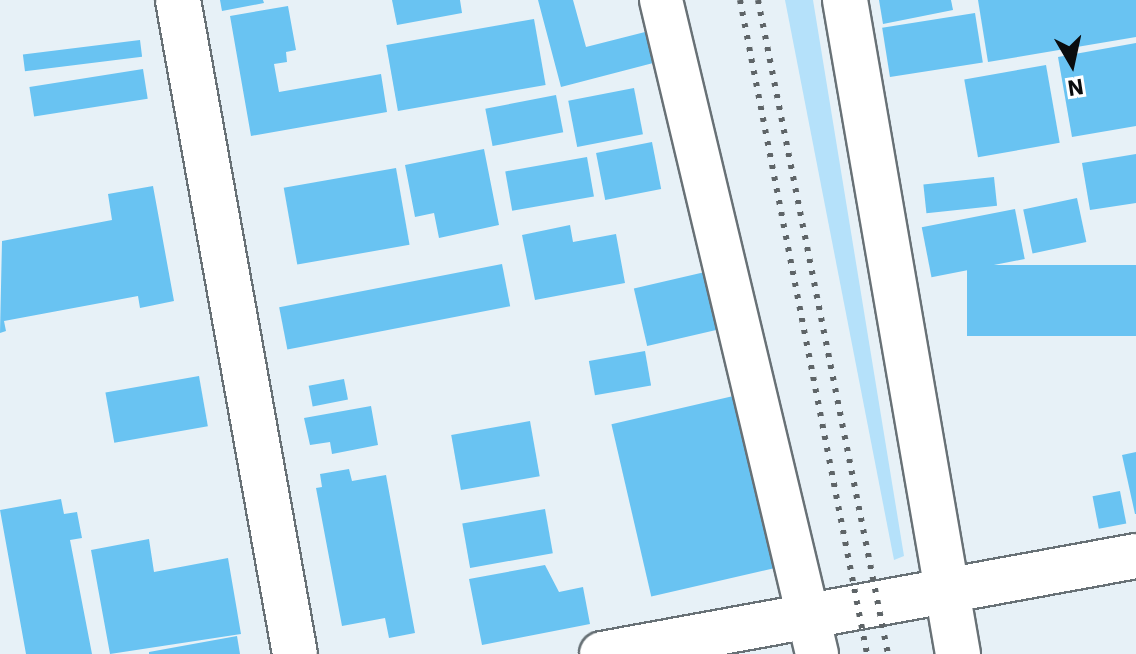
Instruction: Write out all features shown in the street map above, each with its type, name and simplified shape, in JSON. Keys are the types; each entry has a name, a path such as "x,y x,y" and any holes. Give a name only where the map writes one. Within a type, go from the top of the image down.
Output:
{"street":[{"path":"178,0 295,654"},
{"path":"661,0 813,635"},
{"path":"845,0 958,654"},
{"path":"602,654 813,635 945,590 1136,556"}],"shaded area":[{"path":"785,0 813,0 904,556 894,560"}],"building":[{"path":"220,0 263,0 264,3 222,11"},
{"path":"392,0 460,0 462,13 397,25"},
{"path":"538,0 573,0 586,47 649,31 657,62 561,87"},
{"path":"879,0 951,0 953,10 883,24"},
{"path":"978,0 1136,0 1136,37 988,62"},
{"path":"288,6 296,50 286,52 287,62 274,64 279,92 381,74 387,112 251,136 230,16"},
{"path":"975,13 983,62 890,77 882,28"},
{"path":"534,19 546,85 398,111 386,45"},
{"path":"140,40 142,57 25,71 23,54"},
{"path":"1136,43 1136,126 1072,137 1058,57"},
{"path":"1046,65 1060,143 978,157 964,79"},
{"path":"143,69 148,99 34,117 29,87"},
{"path":"634,88 643,134 577,147 568,101"},
{"path":"556,95 563,132 493,146 485,109"},
{"path":"652,142 661,189 605,200 596,153"},
{"path":"484,149 499,225 439,238 434,213 415,217 405,165"},
{"path":"1136,154 1136,203 1090,210 1082,163"},
{"path":"587,157 594,196 512,211 505,171"},
{"path":"396,168 410,245 297,265 284,188"},
{"path":"994,177 997,206 926,213 923,184"},
{"path":"153,186 174,301 140,308 138,296 4,321 6,331 0,333 2,241 112,220 108,194"},
{"path":"1077,198 1086,242 1033,253 1023,209"},
{"path":"1015,209 1025,259 931,277 922,227"},
{"path":"570,225 573,242 616,234 625,283 535,300 522,235"},
{"path":"502,264 510,306 287,350 279,307"},
{"path":"967,265 1136,265 1136,336 967,336"},
{"path":"705,272 718,329 647,346 634,288"},
{"path":"645,351 651,385 595,395 589,361"},
{"path":"199,376 208,426 114,443 105,392"},
{"path":"344,379 348,400 313,406 309,386"},
{"path":"742,394 782,566 651,597 611,424"},
{"path":"371,406 378,445 332,454 330,442 310,445 304,418"},
{"path":"530,421 540,476 461,490 451,435"},
{"path":"1136,452 1136,514 1135,514 1122,455"},
{"path":"349,469 352,481 386,475 415,633 389,638 385,618 342,626 316,488 322,487 320,474"},
{"path":"1120,491 1126,523 1099,529 1093,496"},
{"path":"61,499 64,514 77,512 82,538 70,540 92,654 26,654 0,510"},
{"path":"545,509 553,553 470,568 462,524"},
{"path":"149,539 154,572 228,558 241,634 110,654 91,550"},
{"path":"545,565 559,592 583,587 590,624 482,645 469,579"},
{"path":"237,636 240,654 149,654 149,652"}],"railway":[{"path":"740,0 867,654"},
{"path":"758,0 888,654"}]}
